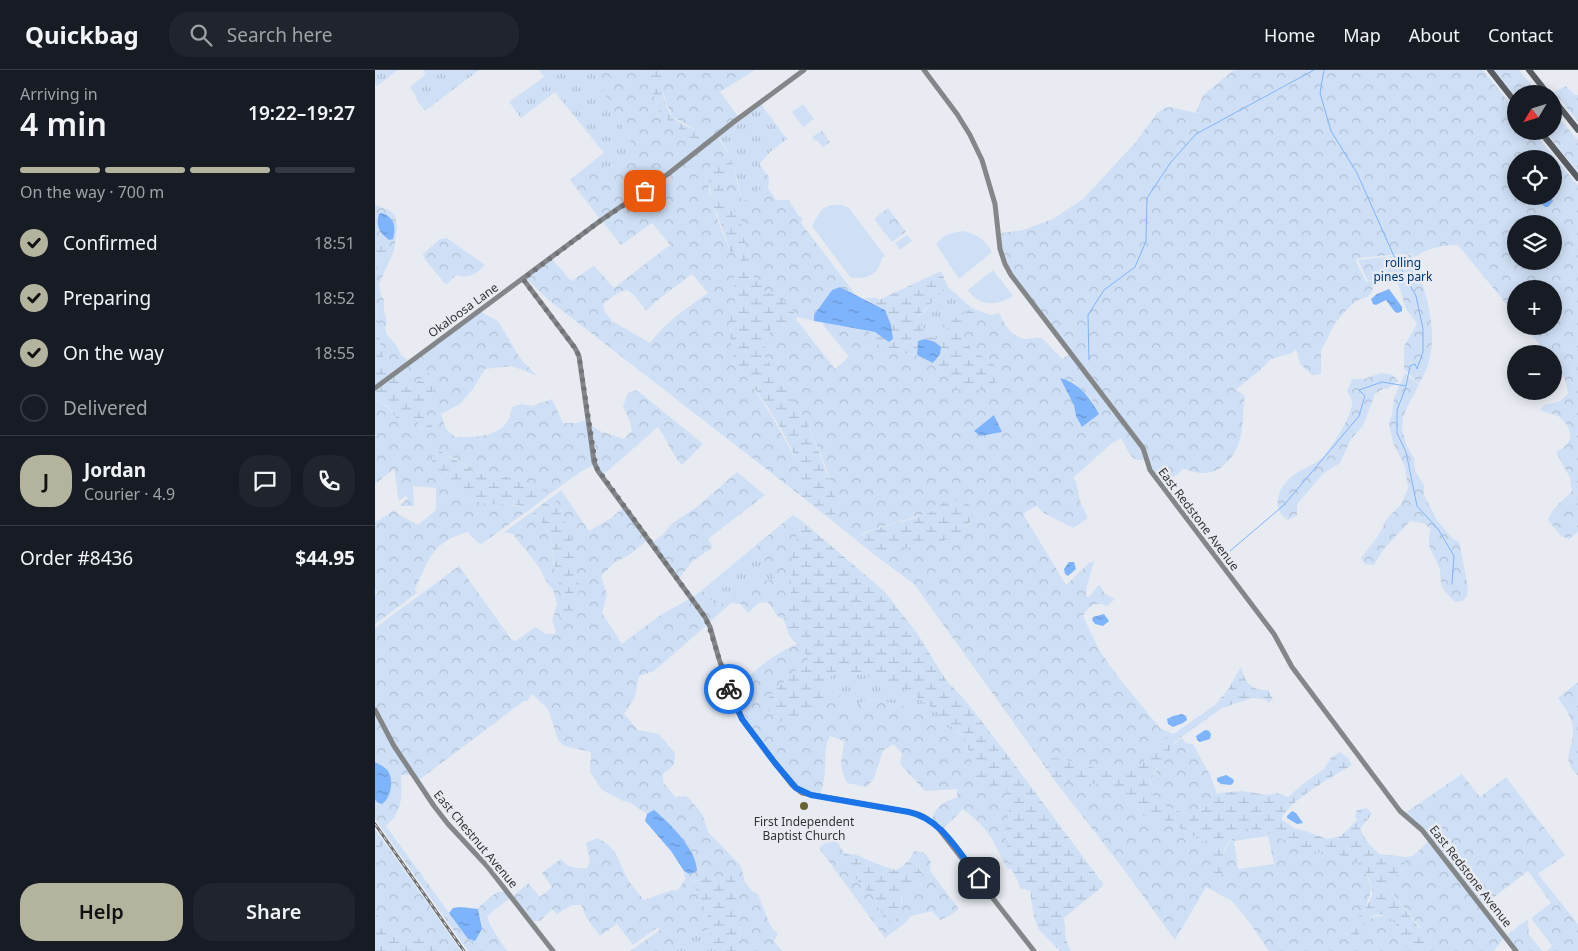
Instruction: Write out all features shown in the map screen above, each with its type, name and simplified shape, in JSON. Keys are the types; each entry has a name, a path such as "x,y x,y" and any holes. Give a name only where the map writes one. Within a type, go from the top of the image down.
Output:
{"highway":[{"path":"1490,70 1507,91"},
{"path":"1529,70 1542,85"},
{"path":"1563,111 1578,130"},
{"path":"1547,140 1578,178"}],"street":[{"name":"Okaloosa Lane","path":"375,388 600,221 668,174 753,107 804,70"},
{"name":"East Redstone Avenue","path":"924,70 957,114 982,160 995,204 1000,249 1011,275 1143,448 1150,470 1274,634 1292,668 1400,811 1422,830 1516,951"},
{"path":"523,279 579,356 596,467 705,617 735,704 755,736 792,785 802,792 914,813 923,816 935,824 1034,951"},
{"name":"East Chestnut Avenue","path":"375,710 388,737 434,806 504,887 553,951"}],"green space":[{"path":"375,70 398,70 377,86 375,83"},
{"path":"424,70 479,70 425,111 410,87 425,75"},
{"path":"539,70 592,70 638,155 610,174 597,158 604,153 555,92 521,118 509,102 544,77"},
{"path":"592,70 648,70 647,77 660,113 706,143 667,173 600,219 570,180 597,158 610,173 638,155"},
{"path":"648,70 662,70 663,94 669,112 677,121 700,133 706,143 689,137 660,113 647,77"},
{"path":"662,70 755,70 720,92 738,116 707,142 698,131 673,117 666,103 662,87"},
{"path":"1234,70 1483,70 1507,100 1507,140 1540,140 1549,150 1507,150 1507,205 1543,205 1545,207 1548,205 1562,205 1562,166 1578,186 1578,532 1569,539 1561,536 1548,520 1555,508 1572,491 1570,478 1556,452 1569,441 1569,429 1561,418 1540,409 1547,404 1562,400 1568,393 1562,374 1562,345 1540,345 1531,335 1562,335 1562,280 1507,280 1507,305 1458,245 1435,248 1415,257 1412,253 1358,258 1356,261 1366,282 1376,280 1371,293 1349,307 1335,323 1321,351 1321,374 1312,375 1300,364 1296,349 1292,353 1271,359 1236,389 1245,396 1241,434 1236,450 1231,458 1215,471 1200,473 1184,469 1163,485 1152,470 1144,447 1013,274 1001,248 1001,233 1023,230 1053,219 1083,199 1135,143 1157,113 1165,108 1171,107 1196,113 1203,95"},
{"path":"1494,70 1519,70 1532,85 1507,85"},
{"path":"1566,86 1575,95 1578,95 1578,122 1563,103 1563,88"},
{"path":"760,103 787,139 770,152 756,168 759,188 753,199 742,201 731,160 719,137"},
{"path":"803,104 814,119 803,127 792,112"},
{"path":"1563,122 1578,141 1578,172 1562,150 1552,140 1563,140"},
{"path":"822,131 830,142 823,147 812,137"},
{"path":"718,137 729,155 723,157 713,175 709,190 721,229 731,252 737,248 742,256 734,278 736,313 730,328 735,362 751,383 774,420 799,465 803,486 801,496 546,298 526,278 552,259 571,281 594,266 614,288 670,245 652,223 621,245 602,221 669,175","holes":["692,274 708,293 669,322 650,343 612,321 605,312 603,304 618,293 627,291 635,297 646,311"]},
{"path":"729,155 733,166 725,177 724,199 741,218 742,231 754,279 763,283 762,293 773,294 787,303 798,317 789,327 781,325 771,329 766,342 765,357 808,424 835,495 837,512 830,519 801,496 799,468 793,453 776,421 749,380 738,367 733,356 731,315 736,312 734,278 742,256 737,248 731,253 716,211 712,205 708,172 711,164"},
{"path":"759,164 769,177 768,188 776,200 789,200 798,215 803,219 801,223 855,294 840,287 832,290 814,315 814,321 798,317 791,308 762,293 754,279 742,231 741,218 724,199 725,177 733,166 742,201 753,199 759,188 756,168"},
{"path":"375,205 391,211 395,216 397,227 394,251 379,284 384,300 387,322 385,327 386,333 401,355 408,360 392,373 383,359 378,332 375,272 388,253 375,236"},
{"path":"831,205 842,205 849,208 885,256 882,258 878,269 871,275 861,278 850,277 812,226 822,209"},
{"path":"888,208 906,232 892,242 874,219"},
{"path":"964,231 981,238 992,252 959,279 936,244 949,234"},
{"path":"907,235 912,241 900,250 895,243"},
{"path":"375,236 389,253 375,272"},
{"path":"447,238 485,265 472,275 465,277 456,275 446,285 424,258 423,254 440,239"},
{"name":"rolling pines park","path":"1412,254 1428,302 1432,336 1431,353 1427,369 1419,384 1404,369 1404,346 1417,324 1406,309 1398,283 1387,274 1368,281 1358,260"},
{"path":"993,270 1013,296 995,303 977,300 968,290"},
{"path":"941,271 948,287 918,316 919,323 931,337 939,338 951,332 949,328 942,327 937,322 939,318 958,318 972,308 977,310 958,331 972,350 993,363 1000,380 973,393 959,390 933,363 935,361 918,341 917,355 905,353 879,345 868,331 875,332 885,310 864,298 877,298 879,300"},
{"path":"948,287 972,308 957,318 946,317 951,332 941,337 933,338 919,323 918,317"},
{"path":"375,301 383,356 392,373 375,386"},
{"path":"977,310 991,315 999,313 1006,326 1016,336 1025,339 1042,338 1062,359 1069,355 1141,449 1144,460 1135,459 1129,454 1121,438 1111,444 1073,478 1076,482 1080,501 1088,518 1073,528 1044,513 1036,506 1023,514 1066,585 1089,563 1094,561 1086,596 1090,596 1100,585 1105,594 1115,599 1107,606 1093,605 1083,616 1099,650 1119,678 1160,728 1173,734 1156,746 1141,764 1110,770 1057,758 1039,758 914,584 871,552 922,546 954,536 970,524 966,501 946,501 926,514 865,532 855,539 830,519 837,512 828,473 808,424 765,357 766,342 771,329 781,325 789,327 796,319 835,369 849,357 823,325 824,323 868,331 879,345 919,356 932,362 959,390 993,363 972,350 958,331","holes":["1072,381 1091,398 1099,414 1076,416"]},
{"path":"481,312 498,321 520,358 537,376 512,366 485,369 473,389 460,404 441,414 446,429 455,437 483,436 497,431 507,422 512,407 521,404 532,406 552,399 563,423 584,421 587,423 593,465 550,494 529,484 507,477 478,473 450,456 432,458 440,479 473,500 488,504 508,504 529,510 480,545 468,532 447,540 429,560 415,589 417,593 375,624 375,595 378,593 375,589 375,523 394,510 418,525 436,510 436,488 413,486 414,506 400,506 408,498 406,496 399,501 394,469 375,484 375,399 388,407 396,418 415,418 422,430 428,420 424,413 436,384 429,373 408,389 395,375"},
{"path":"429,373 436,384 424,413 434,433 425,431 415,418 403,422 396,418 388,406 375,399 375,390 395,375 408,389"},
{"path":"1381,373 1393,375 1398,381 1387,389 1384,388 1375,394 1363,426 1351,439 1340,463 1324,473 1297,504 1297,515 1288,520 1279,511 1278,505 1279,494 1285,483 1298,472 1323,457 1336,439 1351,408 1352,401 1347,392 1352,379 1364,379"},
{"path":"1405,373 1419,385 1406,409 1402,430 1407,446 1414,458 1415,471 1424,485 1424,495 1437,520 1452,538 1459,542 1468,587 1467,597 1462,601 1455,602 1443,588 1440,569 1429,546 1431,529 1423,523 1410,521 1383,550 1374,565 1365,564 1361,558 1378,536 1386,520 1401,504 1408,488 1405,467 1393,443 1389,423 1394,398"},
{"path":"637,390 703,444 682,465 658,427 603,475 596,461 591,425 600,431 624,439 632,431 630,421 623,406 628,393"},
{"path":"438,450 478,473 507,477 529,484 550,494 529,510 516,505 478,502 452,488 440,478 431,458"},
{"path":"737,472 765,495 708,539 713,547 693,561 679,578 652,542 663,535 671,524 697,507"},
{"path":"561,490 589,531 610,519 623,508 646,541 631,554 614,563 601,576 607,595 602,613 622,644 659,616 689,599 707,625 654,671 639,676 635,697 624,714 638,730 659,734 675,753 674,765 663,774 663,782 676,798 680,796 688,797 702,814 709,833 739,864 745,882 752,891 758,894 770,925 778,934 774,941 782,951 740,951 739,887 696,880 693,884 707,913 710,929 697,933 673,951 630,951 660,930 658,927 633,945 617,924 600,936 586,917 581,905 572,905 557,914 552,909 540,921 533,921 513,896 528,883 540,897 552,887 542,873 561,859 573,867 587,868 590,862 586,843 597,838 613,850 629,881 644,900 672,890 677,891 685,880 684,871 689,874 697,871 681,838 670,824 655,811 647,814 629,802 623,801 602,790 590,772 591,752 564,746 558,740 548,709 532,694 527,701 524,701 419,780 395,745 375,706 375,628 459,566 511,639 516,641 535,627 546,634 554,634 556,632 552,621 557,604 553,590 539,567 513,534 504,532 532,512 539,519 548,534 552,547 554,567 565,592 559,621 577,558 560,506 552,497"},
{"path":"552,497 560,506 576,548 577,558 574,565 580,588 570,620 562,631 559,621 565,592 556,575 549,536 545,527 532,512"},
{"path":"946,501 966,501 973,515 971,521 960,533 951,538 929,545 871,552 855,539 871,531 924,515"},
{"path":"793,515 802,521 793,548 790,599 784,619 778,617 768,602 759,603 748,613 741,604 731,603 710,622 692,597 702,590 717,607 744,588 775,578 756,545"},
{"path":"802,521 884,591 917,633 946,680 965,700 1003,749 1104,885 1064,918 1066,940 1071,951 1060,951 1038,929 1030,891 1020,888 1010,866 1004,834 1009,811 1006,788 992,786 977,779 965,738 934,709 902,687 844,671 831,676 818,711 799,722 782,722 764,707 771,694 809,658 789,635 784,620 790,599 793,548"},
{"path":"756,545 776,578 744,588 717,607 702,590"},
{"path":"797,644 809,658 792,675 826,689 829,682 851,708 870,698 904,706 965,738 977,779 992,786 1006,788 1009,811 1005,834 1011,869 1008,869 987,832 963,809 943,829 932,819 939,807 957,797 957,789 925,791 900,764 902,753 893,744 883,751 874,778 867,787 847,783 841,766 844,741 830,736 826,747 824,778 820,795 803,791 794,784 747,723 734,696 758,668 774,656"},
{"path":"1240,668 1250,685 1258,689 1268,690 1273,699 1268,703 1265,699 1252,698 1222,708 1176,741 1156,769 1148,789 1160,804 1191,816 1204,808 1218,793 1242,791 1268,795 1277,793 1288,797 1324,769 1332,757 1340,752 1348,758 1352,765 1302,796 1281,819 1294,828 1327,839 1341,836 1357,820 1355,817 1357,810 1367,808 1372,814 1360,829 1368,843 1379,854 1405,857 1404,869 1399,871 1389,889 1428,939 1426,951 1410,951 1395,935 1394,930 1397,927 1394,922 1386,916 1379,915 1369,919 1350,944 1347,942 1350,929 1365,909 1372,895 1370,882 1360,863 1331,852 1307,852 1287,841 1264,832 1244,828 1231,839 1225,848 1223,858 1225,864 1219,882 1215,882 1208,879 1208,875 1215,848 1167,821 1161,819 1151,821 1143,816 1121,790 1099,784 1055,781 1039,758 1057,758 1110,770 1141,764 1156,746 1215,705 1229,688"},
{"path":"844,671 902,687 934,709 960,734 904,706 870,698 851,708 829,682 831,676"},
{"path":"1578,682 1578,776 1572,769 1568,758 1573,737 1571,721 1558,698"},
{"path":"375,715 387,738 411,775 401,775 400,803 396,815 386,826 468,939 472,941 481,921 478,909 481,905 497,892 505,892 510,898 487,916 490,925 507,951 468,951 375,819 375,800 378,803 378,763 375,762"},
{"path":"1182,738 1186,743 1193,744 1210,775 1217,794 1204,808 1191,816 1160,804 1148,789 1165,754"},
{"path":"1462,774 1480,797 1506,777 1565,855 1538,874 1578,924 1578,951 1547,951 1552,946 1531,918 1551,903 1528,871 1484,905 1405,813"},
{"path":"1055,781 1099,784 1121,790 1143,816 1151,821 1161,819 1167,821 1215,848 1214,859 1210,866 1219,882 1226,847 1244,828 1264,832 1287,841 1307,852 1331,852 1361,863 1372,888 1366,907 1347,934 1354,941 1360,930 1371,918 1389,917 1396,922 1395,935 1410,951 1269,951 1232,901 1206,887 1175,940 1122,867","holes":["1268,836 1274,864 1238,869 1234,841"]},
{"path":"375,830 385,843 381,847 380,861 375,866"},
{"path":"834,836 844,853 844,864 866,890 873,894 881,914 902,904 901,895 922,883 920,868 909,860 914,851 925,853 931,862 930,871 959,909 940,920 932,911 911,916 885,938 819,848"},
{"path":"1429,841 1504,938 1494,951 1426,951 1428,947 1420,927 1389,889 1399,871 1404,869 1405,857 1413,856"},
{"path":"385,843 461,951 450,951 439,943 432,941 396,937 375,913 375,866 380,861 381,846"},
{"path":"844,853 857,855 895,870 909,860 923,875 922,883 901,895 901,914 891,921 883,916 873,894 866,890 843,864"},
{"path":"732,876 739,887 740,951 716,951 709,930 707,913 693,884 705,877"},
{"path":"375,913 396,937 432,941 439,943 450,951 375,951"},
{"path":"1528,919 1529,935 1542,951 1519,951 1507,935"},
{"path":"710,930 716,951 673,951 697,932"}],"water":[{"path":"382,213 392,220 393,239 389,240 379,229 378,218 379,214"},
{"path":"840,287 885,310 891,325 893,339 889,342 875,332 814,321 814,315 832,290"},
{"path":"1389,289 1402,307 1402,311 1398,313 1395,312 1386,300 1376,305 1373,304 1371,299"},
{"path":"925,339 935,342 941,347 940,354 933,363 917,355 918,341"},
{"path":"1060,378 1078,387 1092,402 1099,414 1082,427 1076,416 1074,405"},
{"path":"994,415 1002,432 980,436 974,431"},
{"path":"1069,562 1074,562 1076,569 1068,576 1065,574 1064,569"},
{"path":"1104,614 1109,621 1103,626 1095,624 1092,620 1093,617"},
{"path":"1182,714 1186,716 1187,720 1183,723 1173,727 1168,724 1167,719"},
{"path":"1205,730 1211,734 1210,739 1200,742 1196,736"},
{"path":"375,762 387,770 391,779 388,798 382,804 375,800"},
{"path":"1226,775 1233,779 1234,782 1231,785 1221,784 1217,781 1217,778"},
{"path":"654,810 675,829 688,846 693,854 697,871 689,874 684,871 671,851 645,821 647,814"},
{"path":"1292,811 1296,813 1303,823 1297,824 1287,818"},
{"path":"453,908 478,909 482,929 475,941 468,939 449,913"}],"waterway":[{"path":"1089,360 1088,315 1104,290 1135,267 1146,241 1147,198 1171,162 1196,134 1314,70"},
{"path":"1230,551 1284,505 1359,416 1365,396 1359,390 1382,382 1406,386 1410,366 1415,364 1417,369 1423,352 1423,329 1416,296 1393,254 1357,173 1331,131 1320,93 1324,70"},
{"path":"1406,387 1397,410 1397,433 1406,452 1417,506 1438,529 1454,556 1452,584"}],"railway":[{"path":"375,824 464,951"}],"way so far":[{"path":"645,191 600,221 523,279 579,356 596,467 705,617 729,689"}],"place":[{"name":"First Independent Baptist Church","path":"804,806"}],"route":[{"path":"729,689 737,711 746,725 797,790 811,795 909,812 930,819 940,828 979,878"}]}
